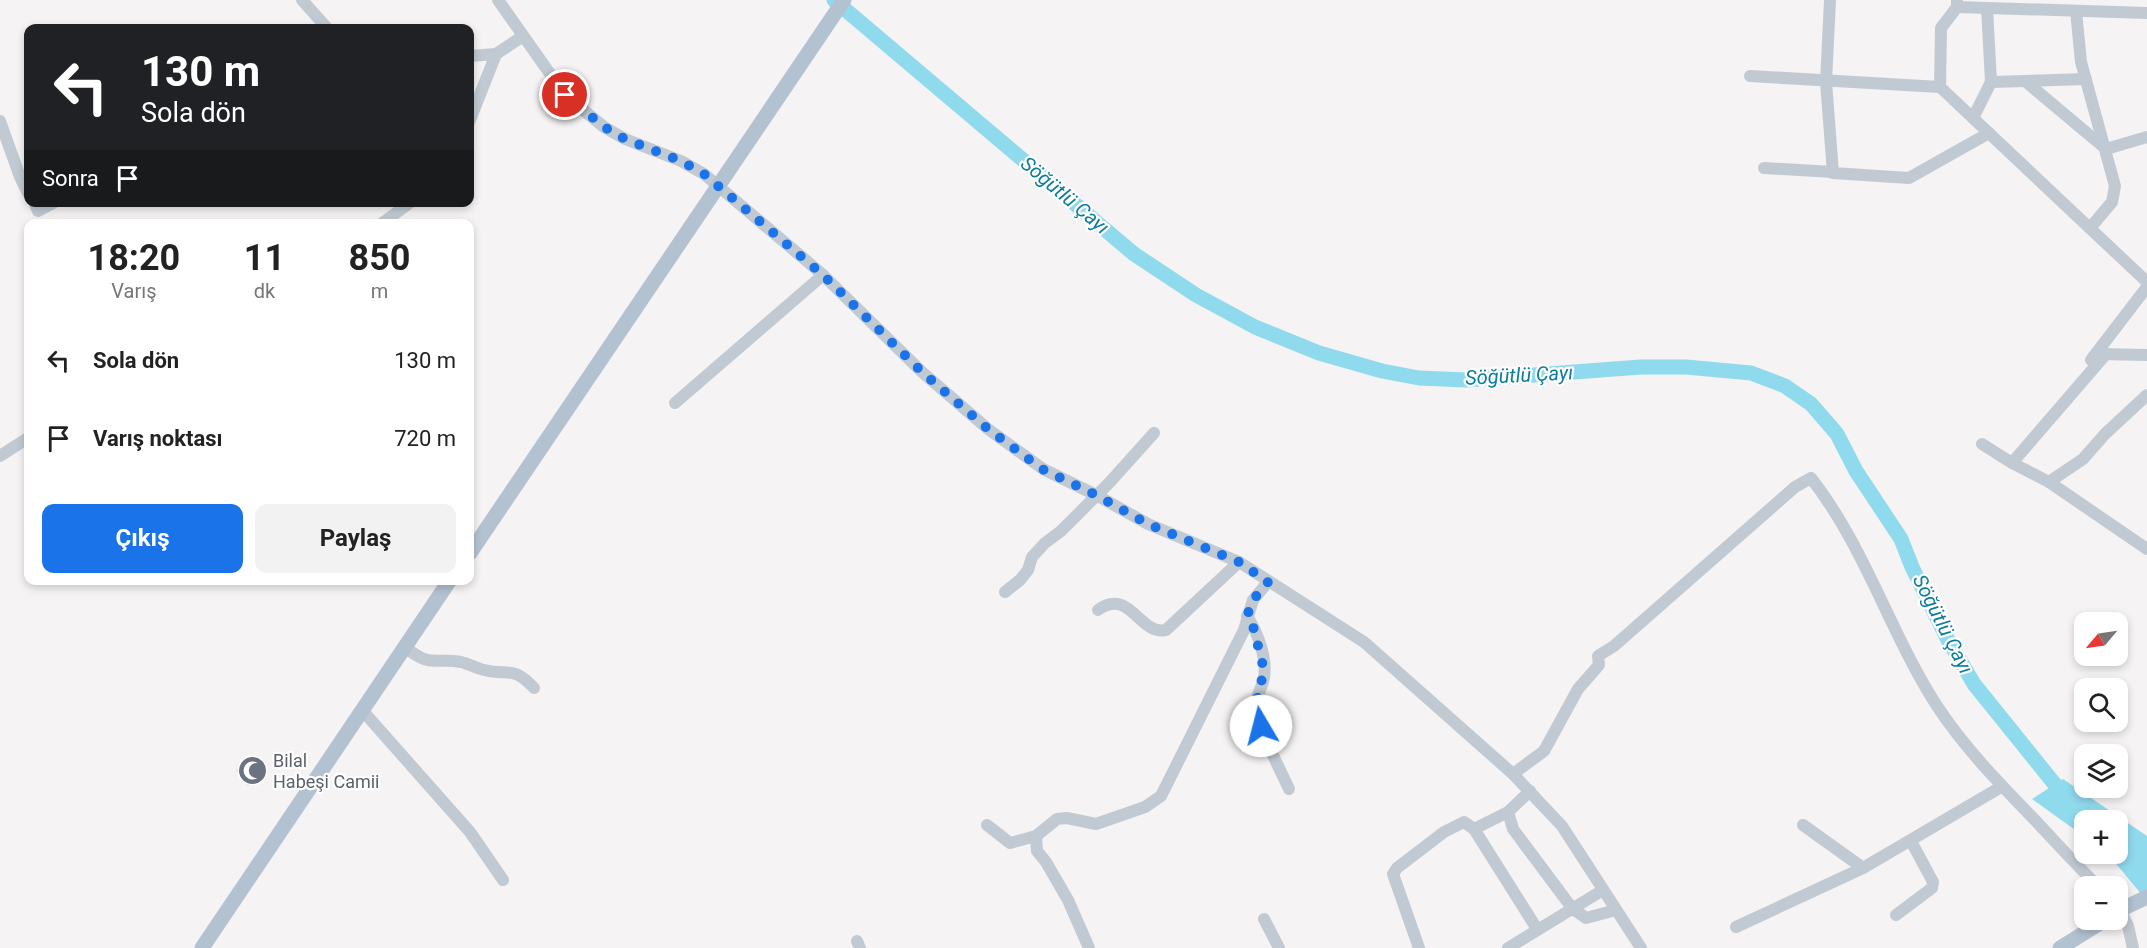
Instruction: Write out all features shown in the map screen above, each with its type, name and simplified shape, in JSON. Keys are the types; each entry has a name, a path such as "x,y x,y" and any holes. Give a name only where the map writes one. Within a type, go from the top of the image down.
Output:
{"main road":[{"path":"474,547 844,0"},
{"path":"202,948 447,585"},
{"path":"2128,905 2142,898"},
{"path":"2060,948 2089,930"}],"street":[{"path":"302,0 323,24"},
{"path":"498,0 565,95 604,127 625,139 681,161 704,174 823,275 922,372 988,429 1042,469 1148,524 1239,562 1364,642 1513,774 1562,826 1641,948"},
{"path":"1830,0 1826,82 1833,172"},
{"path":"1940,87 1941,28 1957,3 1987,8 2147,12 2144,0"},
{"path":"1973,118 1990,82 1987,8"},
{"path":"2076,11 2081,62 2115,186 2112,202 2090,228"},
{"path":"474,56 496,54 523,36"},
{"path":"474,110 496,54"},
{"path":"1750,76 1940,87 2147,284 2101,354 2012,463"},
{"path":"1990,82 2086,79"},
{"path":"2025,81 2106,149"},
{"path":"0,121 24,185"},
{"path":"1764,168 1909,178 1989,133"},
{"path":"2106,149 2147,138"},
{"path":"388,219 404,207"},
{"path":"675,403 823,275"},
{"path":"2070,383 2101,354 2147,355"},
{"path":"2049,482 2083,459 2105,434 2147,395"},
{"path":"1005,592 1020,580 1028,570 1032,557 1045,543 1061,531 1154,433"},
{"path":"0,456 24,441"},
{"path":"1982,444 2049,482 2147,549"},
{"path":"1513,774 1544,751 1578,689 1599,665 1598,656 1614,645 1795,488 1811,478 1843,523 1936,704 2001,787 2088,876"},
{"path":"1098,610 1108,604 1123,605 1155,630 1166,630 1239,562"},
{"path":"987,825 1010,843 1035,836 1057,819 1067,818 1096,824 1145,807 1161,796 1239,641 1253,600 1268,582"},
{"path":"1247,616 1257,637 1264,670 1256,705 1261,726 1289,789"},
{"path":"405,647 419,658 430,662 459,662 484,670 513,672 527,680 534,688"},
{"path":"362,710 470,832 503,880"},
{"path":"1736,927 1863,868 2001,787"},
{"path":"1474,829 1508,812 1530,791"},
{"path":"1508,812 1513,829 1572,908 1586,918 1616,910"},
{"path":"1419,948 1393,874 1396,868 1444,832 1464,822 1474,829 1537,929"},
{"path":"1803,825 1863,868"},
{"path":"1035,836 1037,851 1068,900 1089,948"},
{"path":"1896,915 1932,888 1934,882 1911,841"},
{"path":"1508,948 1603,890"},
{"path":"1264,919 1279,948"},
{"path":"2127,930 2133,948"}],"water":[{"path":"2063,779 2074,786 2074,798 2091,798 2109,810 2074,810 2074,829 2032,799"},
{"path":"2128,823 2147,836 2147,901 2116,864 2128,864"}],"building":[{"name":"Bilal Habeşi Camii","path":"257,757 267,772 248,785 237,770"}],"waterway":[{"name":"Söğütlü Çayı","path":"834,0 1134,254 1196,295 1255,327 1319,353 1382,371 1419,378 1466,380 1641,367 1686,367 1751,373 1785,386 1811,404 1837,434 1856,471 1901,539 1912,567 1948,640 1974,684 2057,787 2081,810"}],"place":[{"name":"Bilal Habeşi Camii","path":"252,771"}],"route":[{"path":"565,95 604,127 625,139 681,161 704,174 823,275 922,372 988,429 1042,469 1148,524 1239,562 1268,582 1253,600 1247,616 1261,649 1264,670 1263,680 1256,697 1261,726"}]}
